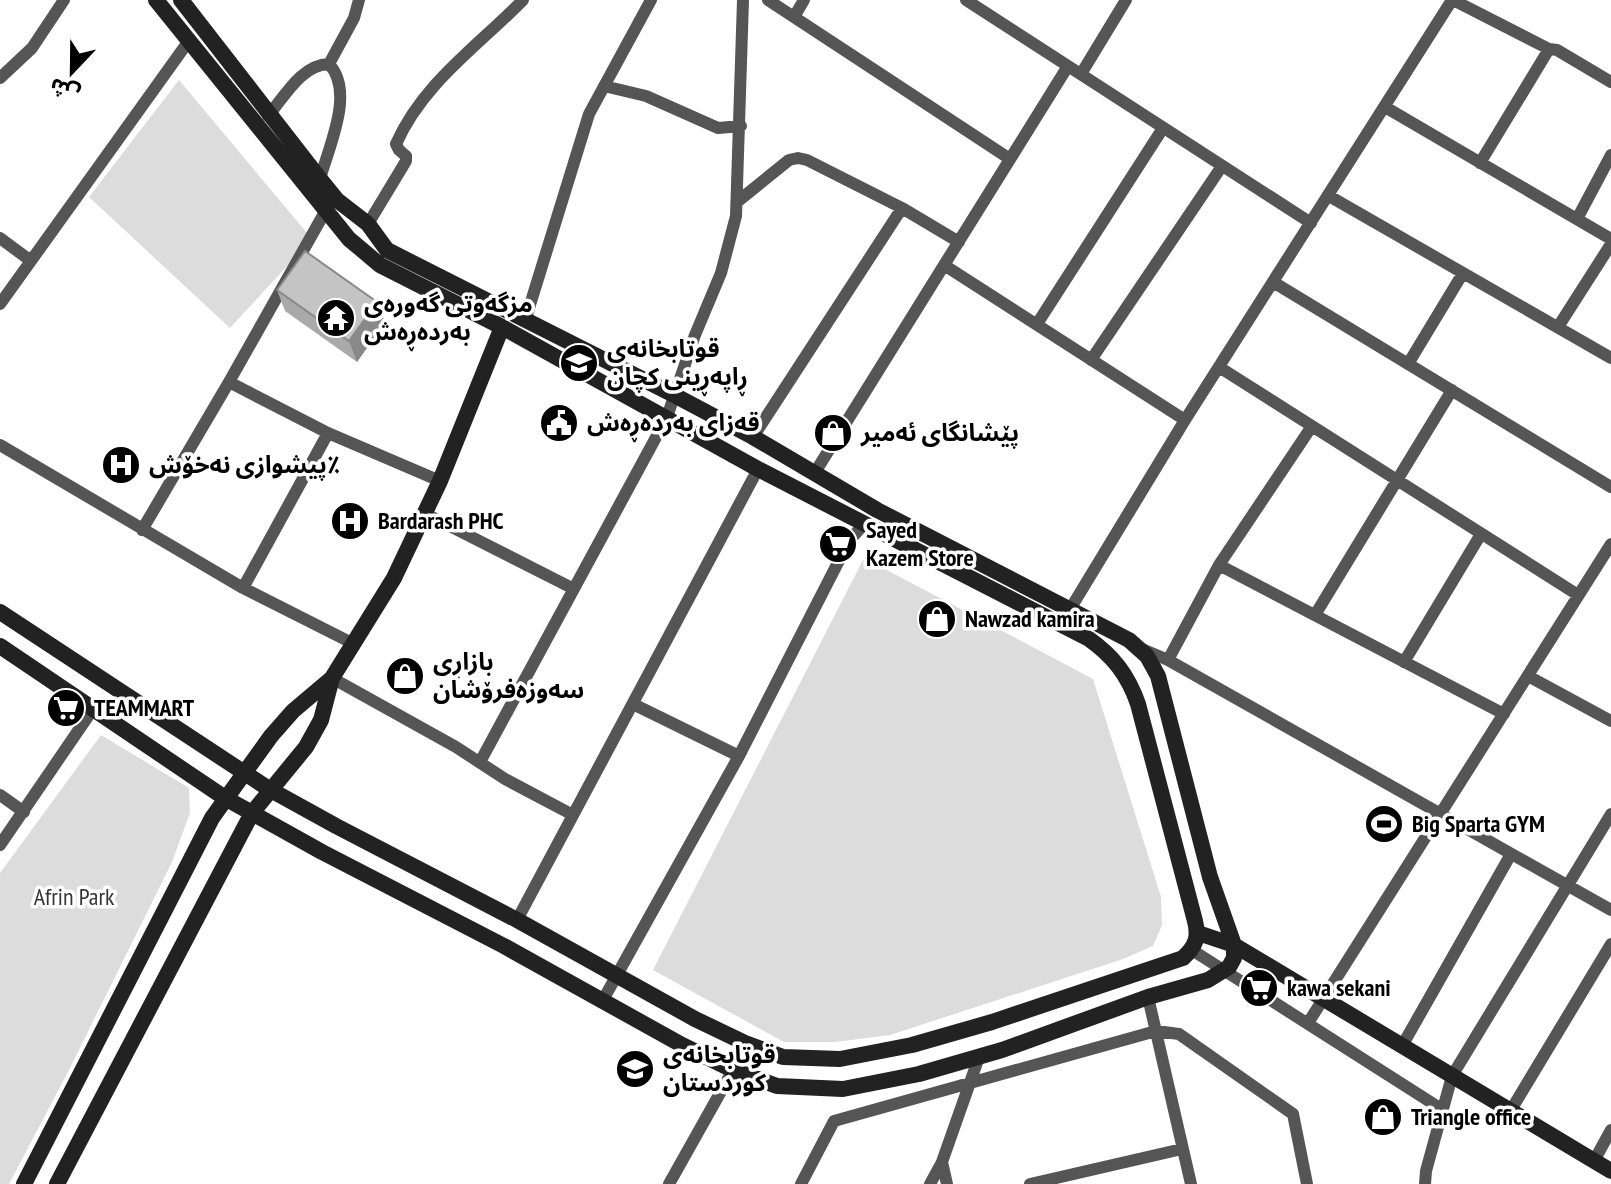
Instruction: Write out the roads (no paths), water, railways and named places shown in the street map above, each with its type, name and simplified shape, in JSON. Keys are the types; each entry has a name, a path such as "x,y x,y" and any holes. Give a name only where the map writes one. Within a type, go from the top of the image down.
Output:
{"main road":[{"path":"0,612 269,789 745,1043 783,1057 840,1059 912,1045 992,1022 1183,958 1192,950 1198,933 1138,704 1129,680 1115,660 1089,639 758,469 502,327 380,265 349,239 156,0"},
{"path":"0,646 225,798 682,1045 733,1070 777,1086 843,1089 919,1074 979,1057 1148,997 1199,983 1225,971 1234,958 1234,945 1210,877 1158,676 1140,648 877,510 674,395 387,250 368,224 337,200 268,116 181,0"},
{"path":"24,1184 212,818 293,711 332,678 394,578 426,514 502,327"},
{"path":"57,1184 252,813 306,747 321,720 332,678"},
{"path":"1198,933 1234,945 1611,1171"}],"street":[{"path":"0,78 32,48 64,0"},
{"path":"329,64 354,18 359,0"},
{"path":"368,224 406,161 406,156 396,144 426,94 523,0"},
{"path":"525,321 589,114 651,0"},
{"path":"480,762 667,417 721,273 736,216 743,0"},
{"path":"768,0 1010,159"},
{"path":"794,17 804,0"},
{"path":"966,0 1311,223"},
{"path":"1081,74 1126,0"},
{"path":"1069,611 1185,420 1453,0 1549,49 1557,50 1611,82"},
{"path":"0,304 188,42"},
{"path":"1480,163 1549,49"},
{"path":"268,116 304,72 317,65 329,64"},
{"path":"320,179 342,97 340,80 329,64"},
{"path":"814,474 1068,66"},
{"path":"604,86 646,96 718,128 741,126"},
{"path":"1385,107 1611,242 1558,327"},
{"path":"1037,324 1163,128"},
{"path":"1577,219 1611,155"},
{"path":"737,202 789,160 798,158 902,208 959,242"},
{"path":"1091,360 1222,166"},
{"path":"1329,196 1611,358"},
{"path":"753,437 902,208"},
{"path":"142,530 326,210"},
{"path":"0,238 31,261"},
{"path":"944,265 1185,420"},
{"path":"1408,364 1463,273"},
{"path":"1273,282 1611,487"},
{"path":"1219,367 1578,595"},
{"path":"229,382 328,433 440,481"},
{"path":"1315,615 1452,390"},
{"path":"1168,660 1219,565 1312,426"},
{"path":"243,588 328,433"},
{"path":"0,445 243,588 354,644"},
{"path":"517,920 758,469"},
{"path":"426,514 574,589"},
{"path":"603,1000 739,756 849,541 864,524"},
{"path":"1404,662 1481,534"},
{"path":"1308,1023 1611,544"},
{"path":"1219,565 1504,714"},
{"path":"1140,648 1168,660 1611,910"},
{"path":"1528,676 1611,721"},
{"path":"332,678 573,815"},
{"path":"633,704 739,756"},
{"path":"0,845 93,709"},
{"path":"0,795 24,812"},
{"path":"1425,1184 1452,1076 1611,814"},
{"path":"1402,1046 1511,854"},
{"path":"1511,1110 1611,944"},
{"path":"1192,950 1443,1110"},
{"path":"1148,997 1191,1184"},
{"path":"801,1184 834,1121 1156,1031 1179,1034 1293,1114 1307,1184"},
{"path":"930,1184 942,1162 979,1057"},
{"path":"669,1184 733,1070"},
{"path":"1594,1161 1611,1130"},
{"path":"1030,1184 1182,1149"},
{"path":"942,1162 947,1184"}],"place":[{"name":"مزگەوتی گەورەی بەردەڕەش","path":"336,318"},
{"name":"قوتابخانەی ڕاپەڕینی کچان","path":"579,363"},
{"name":"قەزای بەردەڕەش","path":"559,423"},
{"name":"پێشانگای ئەمیر","path":"833,433"},
{"name":"پیشوازی نەخۆش٪","path":"121,465"},
{"name":"Bardarash PHC","path":"350,521"},
{"name":"Sayed Kazem Store","path":"838,544"},
{"name":"Nawzad kamira","path":"937,619"},
{"name":"بازاڕی سەوزەفرۆشان","path":"405,676"},
{"name":"TEAMMART","path":"66,708"},
{"name":"Big Sparta GYM","path":"1384,824"},
{"name":"kawa sekani","path":"1259,988"},
{"name":"قوتابخانەی کوردستان","path":"635,1069"},
{"name":"Triangle office","path":"1383,1117"}],"park label":[{"name":"Afrin Park","path":"74,897"}]}
